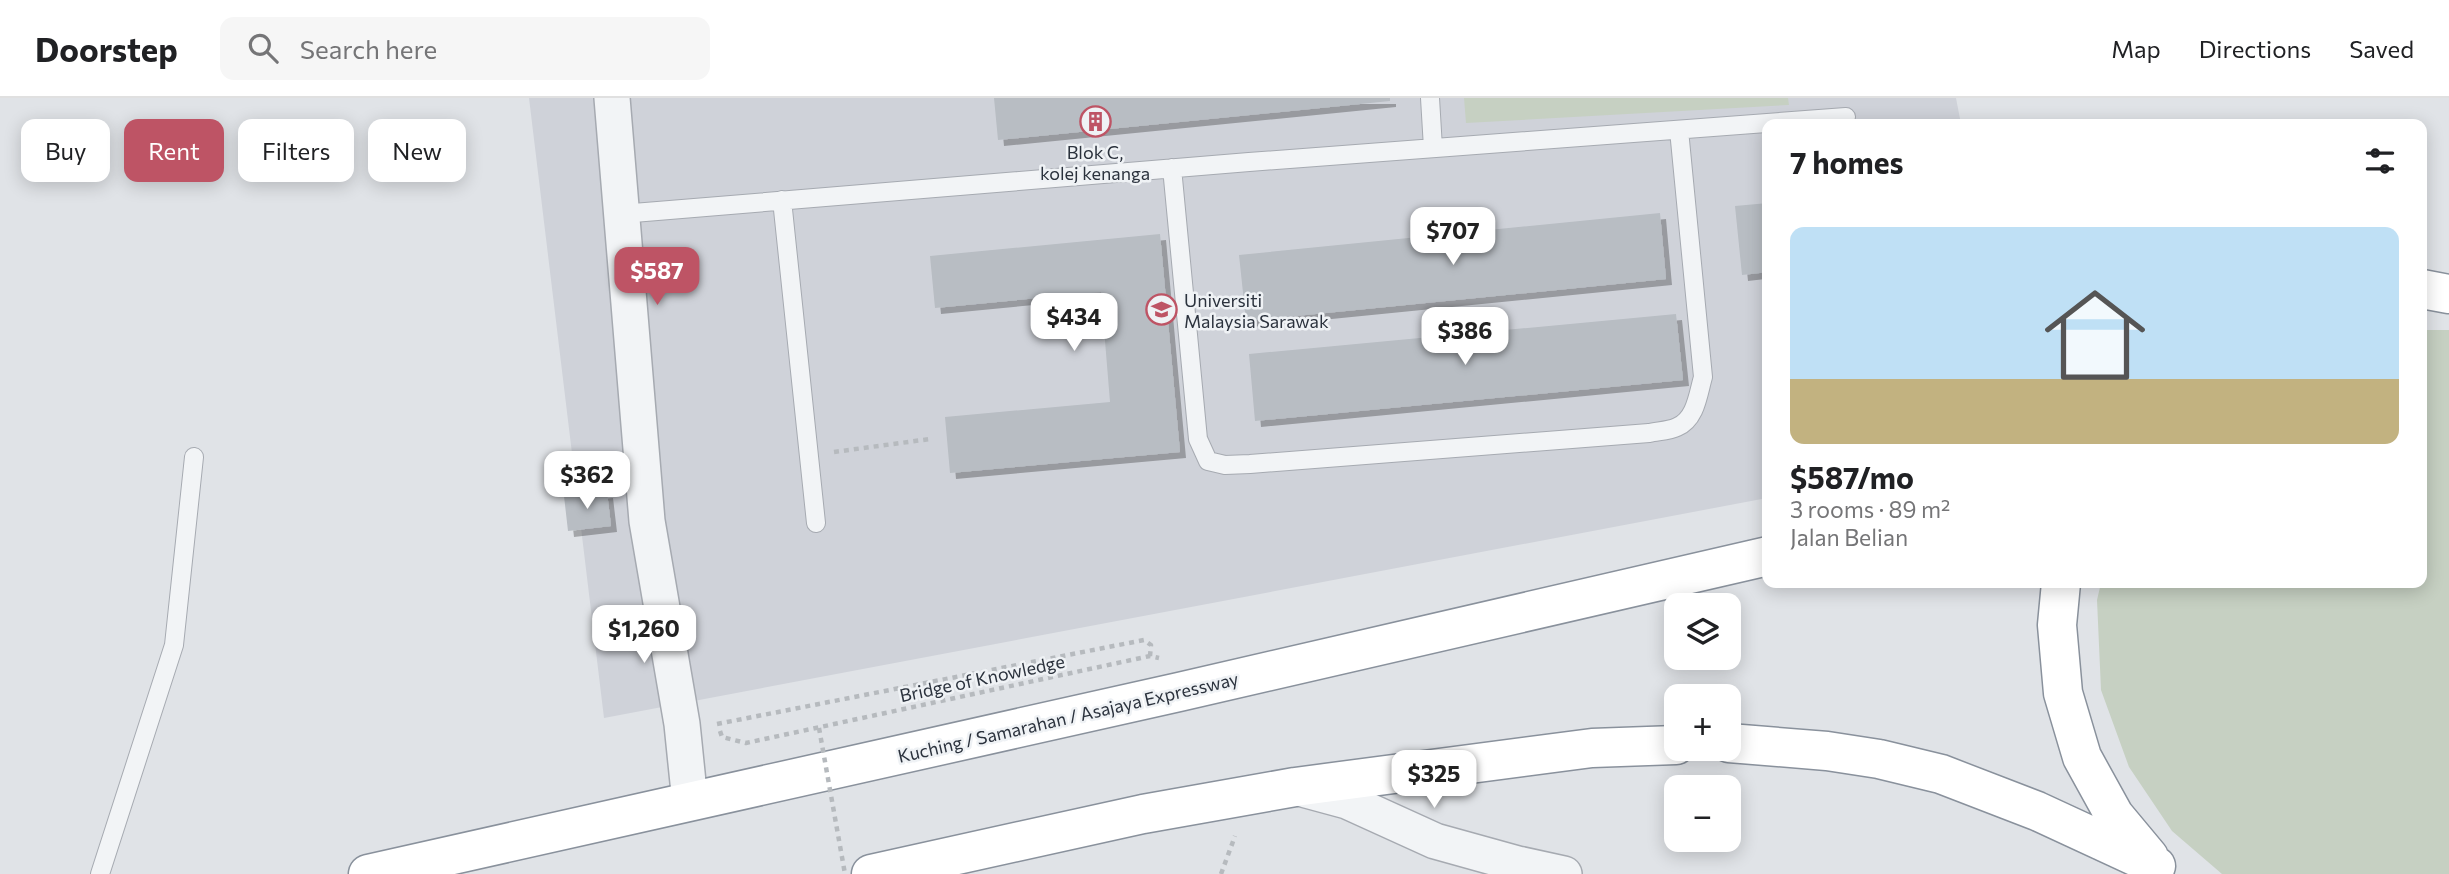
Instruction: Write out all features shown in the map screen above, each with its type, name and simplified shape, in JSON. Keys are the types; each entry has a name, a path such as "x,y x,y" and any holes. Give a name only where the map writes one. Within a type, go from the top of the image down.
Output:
{"highway":[{"path":"2427,290 2449,294"},
{"name":"Kuching / Samarahan / Asajaya Expressway","path":"368,874 1762,557"},
{"path":"2061,588 2057,625 2063,693 2082,757 2114,815 2160,870"},
{"path":"1741,744 1827,751 1879,759 1941,774 2037,811 2160,870"},
{"path":"871,874 1143,814 1295,787 1592,748 1664,745"}],"street":[{"path":"612,98 647,521 682,724 690,802"},
{"path":"1295,787 1348,801 1435,841 1564,874"}],"lane":[{"path":"1430,98 1433,148"},
{"path":"1820,119 1846,117"},
{"path":"621,214 1172,168 1762,124"},
{"path":"1172,168 1198,439 1208,461 1225,465 1250,464 1648,433 1677,428 1687,420 1695,406 1703,377 1679,130"},
{"path":"782,200 816,523"},
{"path":"100,874 174,645 194,457"}],"path":[{"path":"809,455 930,439"},
{"name":"Bridge of Knowledge","path":"1144,640 1150,645 1150,656 746,743 722,737 717,724 1144,640"},
{"path":"682,724 717,724"},
{"path":"819,728 845,874"}],"shaded area":[{"name":"Universiti Malaysia Sarawak","path":"529,98 1956,98 1960,119 1762,119 1762,499 604,718"}],"green space":[{"path":"1464,98 1788,98 1789,105 1466,123"},
{"path":"2427,330 2449,330 2449,874 2222,874 2172,831 2129,767 2101,690 2097,600 2100,588 2427,588"}],"building":[{"name":"Blok C, kolej kenanga","path":"994,98 1390,98 1390,101 998,140"},
{"path":"1762,204 1762,273 1742,275 1735,206"},
{"path":"1660,213 1666,279 1246,321 1239,255"},
{"path":"1160,234 1180,452 950,473 945,417 1110,402 1101,292 935,308 930,256"},
{"path":"1676,314 1683,380 1255,421 1249,354"},
{"path":"607,492 611,526 568,531 564,496"}],"place":[{"name":"Blok C, kolej kenanga","path":"1095,121"},
{"name":"Universiti Malaysia Sarawak","path":"1161,310"}]}
